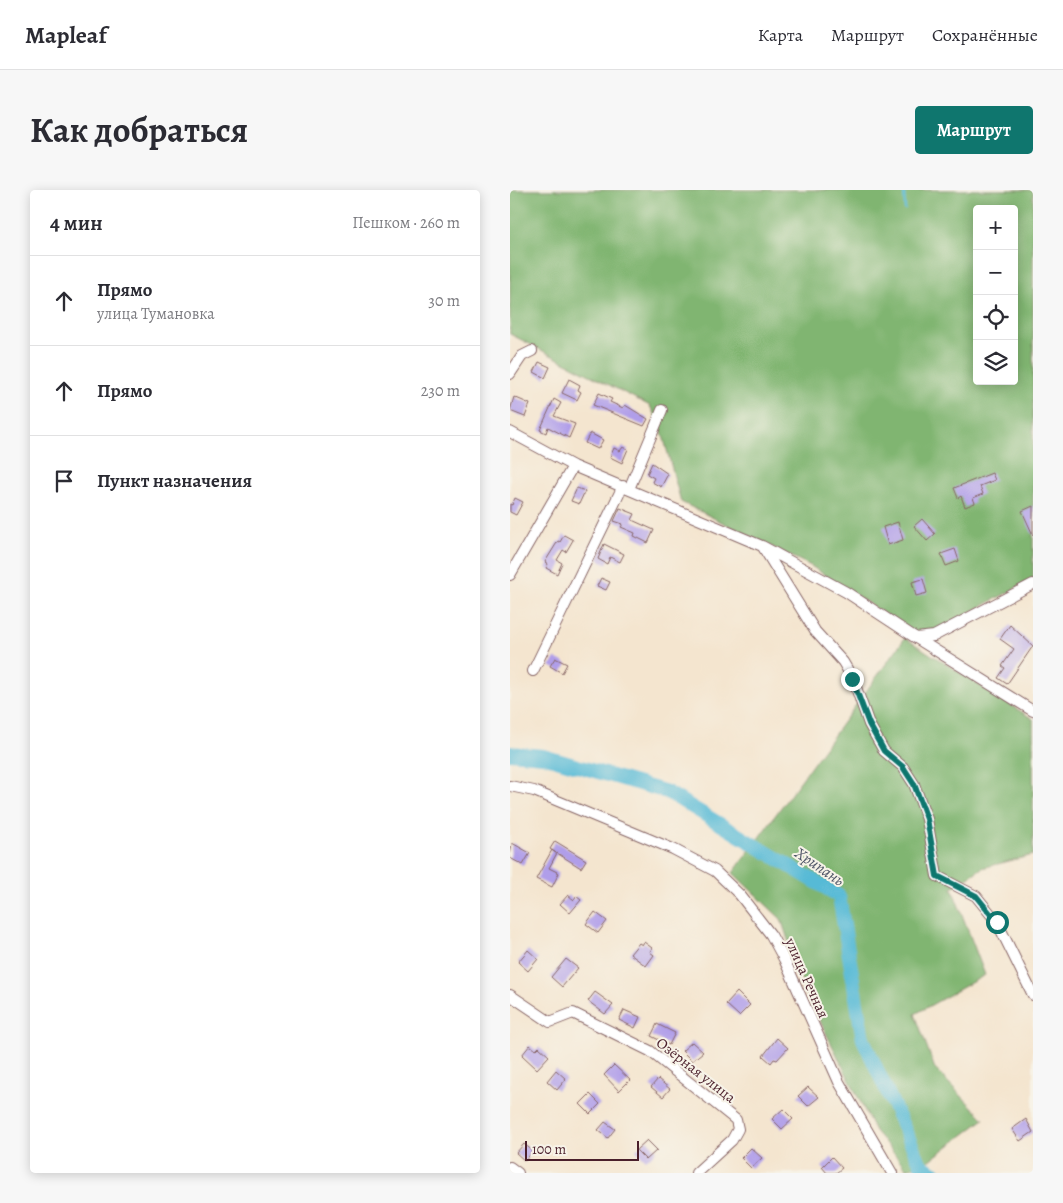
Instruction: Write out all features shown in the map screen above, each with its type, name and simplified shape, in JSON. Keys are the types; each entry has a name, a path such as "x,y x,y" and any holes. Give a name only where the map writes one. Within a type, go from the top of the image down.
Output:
{"street":[{"path":"510,374 522,356 532,351"},
{"path":"534,671 626,487 662,410"},
{"path":"510,432 573,466 762,546 846,592 1033,712"},
{"path":"510,576 573,466"},
{"path":"762,546 815,631 843,662 852,679 869,724 884,751 903,767 914,784 927,819 937,876 976,896 997,922 1033,996"},
{"path":"916,638 934,636 1033,584"},
{"name":"улица Речная","path":"510,786 534,792 673,849 715,871 740,895 771,935 839,1082 892,1173"},
{"name":"Озёрная улица","path":"510,995 550,1022 573,1013 650,1051 736,1120 738,1129 732,1140 696,1173"},
{"path":"510,1167 518,1173"}],"green space":[{"path":"510,190 1033,190 1033,579 932,633 915,634 811,566 681,502 661,428 650,406 510,334"},
{"path":"905,638 1033,719 1033,855 982,868 952,888 985,975 915,1014 935,1069 984,1119 925,1164 907,1169 875,1131 806,993 781,919 733,873"}],"building":[{"path":"539,362 550,367 545,378 534,372"},
{"path":"569,379 580,385 578,390 581,392 577,400 562,393"},
{"path":"599,393 612,399 610,402 623,408 625,405 648,419 644,426 593,405"},
{"path":"514,397 530,404 525,417 510,411"},
{"path":"554,399 561,403 554,416 575,424 569,438 548,427 546,433 540,430"},
{"path":"590,433 603,440 598,449 585,443"},
{"path":"623,447 628,449 622,463 610,457 614,448 620,451"},
{"path":"652,463 668,474 661,487 652,482 654,478 647,474"},
{"path":"992,473 995,480 980,486 983,494 973,498 975,503 965,507 961,496 958,498 954,488"},
{"path":"577,488 585,491 579,504 571,501"},
{"path":"515,498 523,502 516,515 510,512 510,504 512,505"},
{"path":"1033,506 1033,535 1022,511"},
{"path":"620,508 635,514 632,520 654,530 648,543 634,536 635,533 621,527 623,524 614,521"},
{"path":"922,519 935,534 927,541 914,526"},
{"path":"898,522 903,540 888,545 883,527"},
{"path":"564,535 573,540 566,552 563,550 557,560 562,563 557,574 546,568 548,564 545,562"},
{"path":"604,544 624,554 620,562 610,557 607,564 598,559"},
{"path":"955,549 959,561 946,566 941,554"},
{"path":"601,578 610,582 606,590 597,586"},
{"path":"923,579 927,593 916,596 912,582"},
{"path":"1010,625 1033,646 1007,684 998,678 1005,668 1002,666 1014,649 1000,639"},
{"path":"555,658 567,664 562,673 550,666"},
{"path":"555,841 586,860 581,868 557,853 549,868 559,873 552,887 536,879 552,850 550,849"},
{"path":"512,843 530,853 523,865 510,858"},
{"path":"568,895 574,900 576,896 581,900 570,913 560,904"},
{"path":"595,912 607,921 598,933 586,924"},
{"path":"644,942 652,948 650,952 654,955 646,966 630,954 639,943 642,945"},
{"path":"528,950 538,959 528,971 518,962"},
{"path":"566,959 578,968 562,987 551,977"},
{"path":"595,992 613,1005 605,1014 588,1001"},
{"path":"737,992 750,1005 739,1016 726,1004"},
{"path":"624,1010 640,1017 635,1028 619,1020"},
{"path":"657,1024 675,1033 669,1045 651,1036"},
{"path":"777,1038 788,1048 777,1060 774,1059 771,1063 763,1056"},
{"path":"692,1042 703,1052 692,1061 682,1051"},
{"path":"530,1045 536,1050 539,1047 549,1056 537,1069 522,1055"},
{"path":"614,1065 630,1080 619,1091 604,1075"},
{"path":"556,1070 566,1079 557,1090 547,1081"},
{"path":"658,1079 670,1089 663,1097 651,1087"},
{"path":"808,1087 819,1097 808,1106 798,1096"},
{"path":"590,1094 600,1104 590,1114 580,1104"},
{"path":"783,1109 793,1119 782,1129 772,1119"},
{"path":"1026,1119 1033,1132 1020,1141 1012,1129"},
{"path":"605,1122 615,1129 608,1138 598,1130"},
{"path":"647,1140 657,1150 646,1160 636,1150"},
{"path":"524,1144 533,1151 525,1161 516,1153"},
{"path":"751,1148 762,1158 751,1168 741,1158"},
{"path":"832,1157 842,1168 836,1173 827,1173 822,1167"}],"waterway":[{"path":"904,190 905,209"},
{"name":"Хрипань","path":"510,753 543,756 667,792 839,896 863,1039 921,1165 935,1173"}],"route":[{"path":"852,679 865,708 869,724 884,751 903,767 914,784 927,819 937,876 976,896 997,922"}]}
